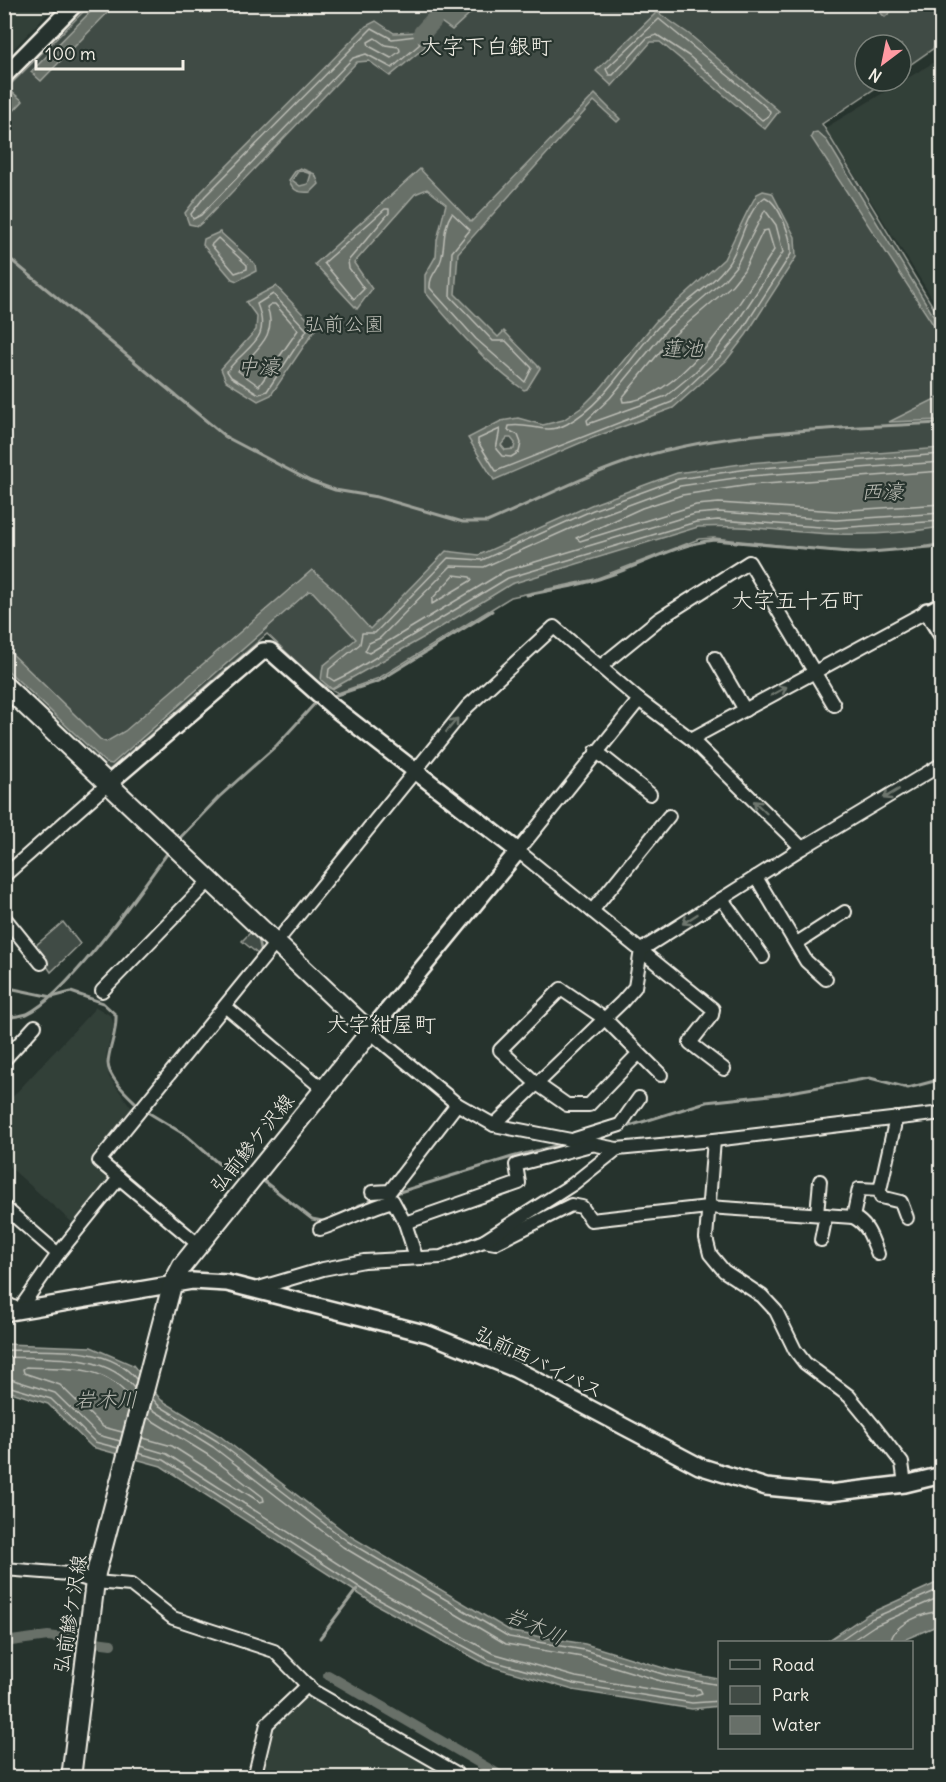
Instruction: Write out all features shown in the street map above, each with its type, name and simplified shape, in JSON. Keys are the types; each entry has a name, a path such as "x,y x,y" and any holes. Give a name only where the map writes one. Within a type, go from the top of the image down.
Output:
{"main road":[{"path":"4,685 370,1032"},
{"name":"弘前鰺ケ沢線","path":"70,1778 96,1578 172,1285 182,1266 370,1032"}],"street":[{"path":"4,76 75,4"},
{"path":"601,666 659,619 749,562 834,705"},
{"path":"691,739 942,603"},
{"path":"927,611 942,635"},
{"path":"200,1245 99,1161 142,1111 414,770 467,707 554,627 639,700 691,739 802,848"},
{"path":"5,874 262,651 270,651 333,707 518,851 713,1010 712,1015 690,1043 724,1069"},
{"path":"715,658 745,710"},
{"path":"639,700 370,1032 457,1104 494,1125 617,1149 942,1113"},
{"path":"596,752 650,794"},
{"path":"494,1125 605,1019 635,987 641,950 802,848 942,764"},
{"path":"592,911 669,816"},
{"path":"756,877 797,942 806,961 826,979"},
{"path":"102,992 211,879"},
{"path":"722,899 763,957"},
{"path":"797,942 844,912"},
{"path":"4,917 41,963"},
{"path":"639,1053 589,1105 567,1105 537,1084 500,1050 561,989 605,1019 639,1053 661,1075"},
{"path":"226,1007 323,1089"},
{"path":"4,1060 35,1026"},
{"path":"574,1139 620,1125 639,1098"},
{"path":"372,1192 390,1191 457,1104"},
{"path":"896,1118 880,1190 881,1197 900,1202 907,1218"},
{"path":"714,1140 706,1238 710,1254 724,1271 762,1296 776,1311 795,1350 805,1364 849,1396 902,1463 905,1484"},
{"path":"405,1223 519,1183 516,1165 595,1144"},
{"path":"249,1291 323,1269 364,1261 441,1257 484,1241 573,1185 617,1149"},
{"path":"4,1302 12,1311 118,1178"},
{"path":"820,1181 821,1240"},
{"path":"853,1217 859,1189 880,1190"},
{"path":"320,1229 369,1208 393,1201 405,1223 416,1257"},
{"path":"484,1241 495,1243 571,1205 582,1207 591,1220 708,1207 853,1217 862,1222 870,1231 878,1254"},
{"path":"4,1207 58,1254"},
{"name":"弘前西バイパス","path":"12,1311 192,1281 227,1283 249,1291 428,1334 515,1369 699,1466 766,1487 829,1493 905,1484 942,1475"},
{"path":"4,1569 69,1574 131,1585 173,1618 274,1651 308,1685 456,1773 458,1778"},
{"path":"254,1778 267,1724 308,1685"}],"shaded area":[{"path":"4,5 55,5 5,58"},
{"path":"941,58 941,312 825,128 883,93 913,93 913,75"},
{"path":"96,1007 111,1016 114,1025 106,1055 109,1077 133,1110 92,1164 110,1179 75,1225 5,1163 4,1106"},
{"path":"306,1695 447,1777 259,1778 273,1728"}],"green space":[{"name":"弘前公園","path":"90,5 941,5 941,43 913,63 913,33 853,33 853,93 868,93 822,124 941,320 941,543 887,551 858,551 714,538 699,539 595,579 511,597 379,678 338,693 318,682 267,634 109,770 5,672 4,91"},
{"path":"63,922 80,944 51,972 34,947"},
{"path":"252,931 258,937 261,952 259,955 242,941"}],"water":[{"path":"97,5 115,5 41,81 31,72"},
{"path":"425,5 479,5 452,30 438,20 435,23 429,17 431,11"},
{"path":"872,5 898,5 885,17"},
{"path":"657,12 689,34 779,111 765,129 660,42 651,42 612,86 596,71"},
{"path":"376,21 394,33 420,32 426,38 425,47 390,76 369,61 357,62 205,220 198,226 189,224 185,213 201,192 366,26"},
{"path":"12,92 23,101 5,120 5,100"},
{"path":"595,94 620,119 617,122 594,101 458,253 455,294 498,337 504,331 540,368 527,389 524,390 510,380 484,357 425,292 425,275 436,256 437,240 446,204 427,189 415,194 354,263 372,289 357,309 315,264 420,169 471,222"},
{"path":"817,132 827,141 941,328 936,329 811,137"},
{"path":"300,168 315,174 319,184 311,192 300,192 295,189 289,180","holes":["299,170 311,174 308,184 300,186 292,180"]},
{"name":"蓮池","path":"763,191 772,193 795,237 796,257 746,335 726,361 673,408 587,440 494,480 468,438 501,421 518,418 543,425 563,420 581,408 600,389 657,320 724,259 757,194","holes":["507,438 511,438 515,443 514,449 505,450 501,445"]},
{"path":"220,232 255,264 256,271 237,281 232,279 203,245 204,239"},
{"name":"中濠","path":"276,286 316,328 271,395 258,401 226,381 221,369 256,330 257,317 246,302"},
{"path":"941,396 941,420 889,422"},
{"name":"西濠","path":"941,448 941,527 876,534 849,534 698,527 511,584 428,635 332,689 321,680 323,666 356,639 313,592 309,591 112,764 106,763 5,668 5,647 101,740 106,742 125,731 312,570 335,590 370,629 446,551 479,555 591,505 677,473 748,463"},
{"name":"岩木川","path":"5,1344 91,1347 133,1365 161,1400 220,1436 350,1536 512,1632 585,1644 670,1670 718,1679 718,1706 692,1709 573,1690 487,1665 373,1603 161,1466 92,1447 48,1404 5,1390"},
{"path":"941,1581 941,1624 901,1641 828,1641 868,1614"}],"waterway":[{"path":"422,33 433,21"},
{"path":"4,254 226,437 310,481 335,490 377,497 463,522 487,522 600,472 674,448 788,431 942,423"},
{"path":"527,595 595,580 668,552 714,540 859,553 942,546"},
{"path":"330,697 379,681 492,611"},
{"path":"177,841 219,797 277,745 318,700"},
{"path":"4,1018 27,1014 44,1003 62,986 122,915 169,851"},
{"path":"4,987 52,997 71,992 103,1003 116,1015 108,1063 111,1075 139,1106"},
{"path":"623,1128 706,1102 779,1094 870,1078 908,1088 942,1079"},
{"path":"144,1110 187,1136 219,1164 246,1177"},
{"path":"393,1194 512,1157 563,1144"},
{"path":"261,1179 312,1219 327,1222"},
{"path":"346,1213 357,1206 384,1197"},
{"path":"320,1638 357,1589"},
{"path":"4,1642 48,1636 111,1644"},
{"path":"328,1675 505,1778"}],"district":[{"name":"大字下白銀町","path":"486,46"},
{"name":"大字五十石町","path":"797,600"},
{"name":"大字紺屋町","path":"381,1024"}]}
